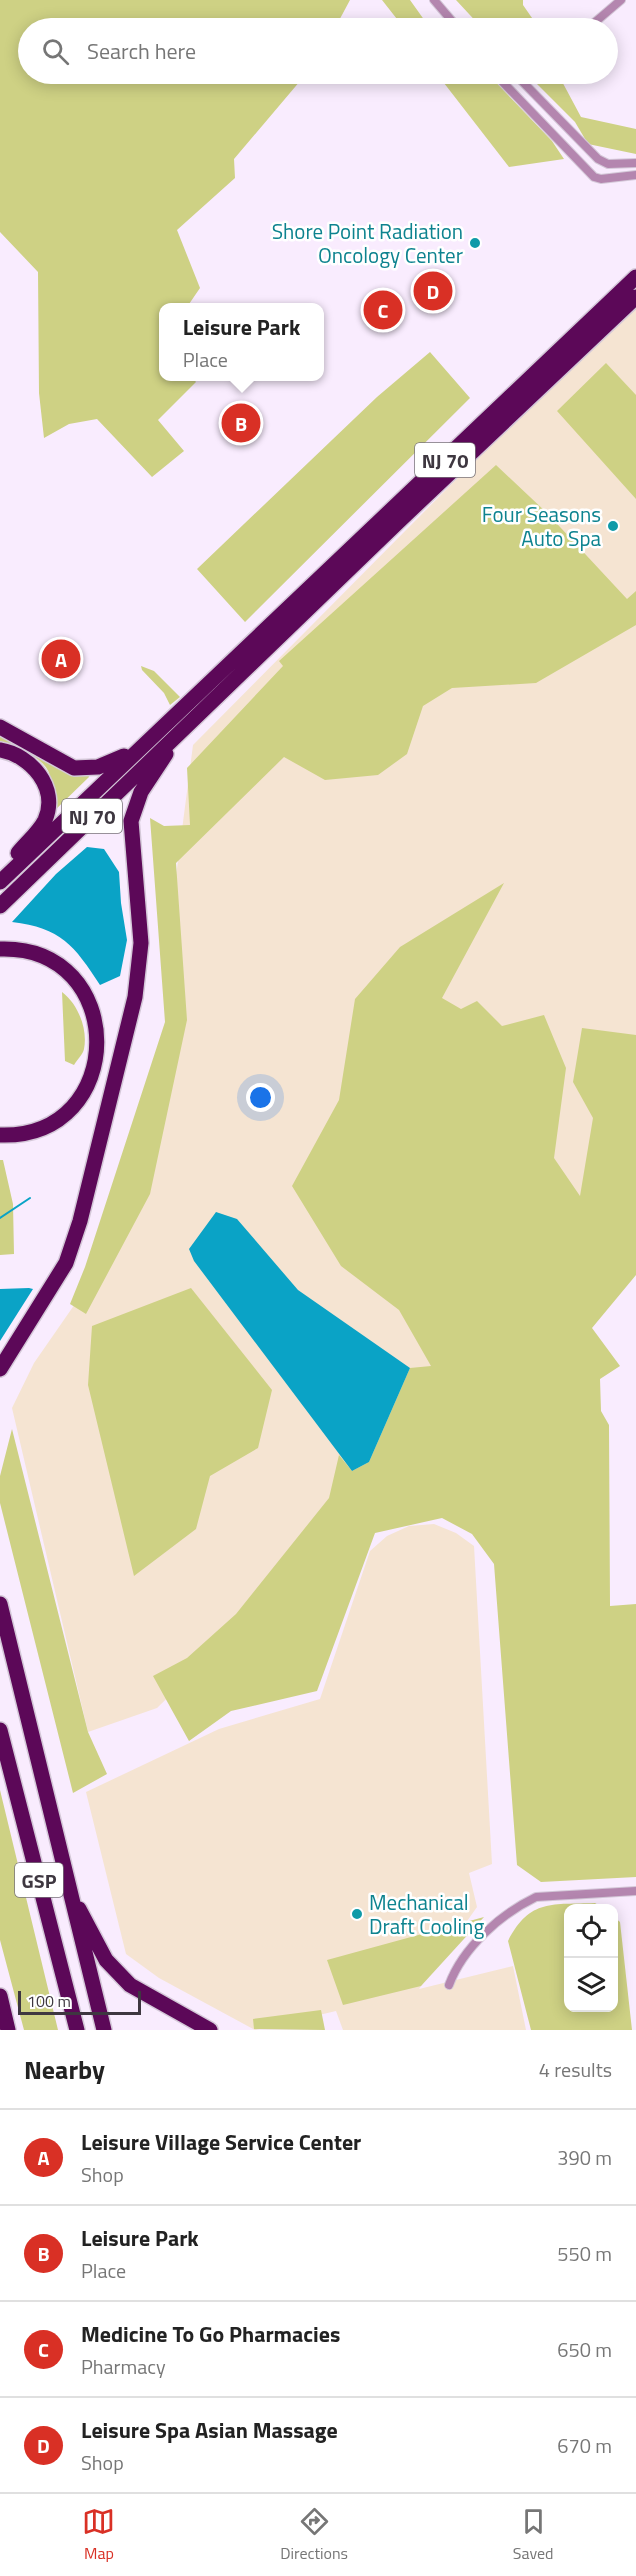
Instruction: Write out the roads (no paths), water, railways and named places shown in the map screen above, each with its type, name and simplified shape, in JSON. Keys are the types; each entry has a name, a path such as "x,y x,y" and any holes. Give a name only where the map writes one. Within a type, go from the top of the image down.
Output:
{"highway":[{"name":"NJ 70","path":"3,879 636,277"},
{"name":"NJ 70","path":"0,906 636,297"},
{"path":"0,727 74,768 107,765 145,744"},
{"path":"0,1369 66,1263 80,1221 132,1009 139,971 141,943 131,845 131,821 141,792 185,727"},
{"path":"0,750 17,755 30,764 41,777 48,796 44,821 12,860 3,879"},
{"path":"0,949 12,948 40,955 60,966 74,979 84,992 95,1017 98,1047 91,1079 82,1095 66,1113 35,1130 14,1135 0,1135"},
{"path":"0,1604 104,2030"},
{"name":"GSP","path":"0,1730 77,2030"},
{"path":"67,1885 96,1942 117,1973 138,1990 210,2030"},
{"path":"0,1996 8,2030"}],"street":[{"path":"434,0 450,18"},
{"path":"597,18 621,0"},
{"path":"508,84 594,177 602,179 636,175"},
{"path":"525,84 598,159 608,164 636,163"},
{"path":"449,1985 462,1959 502,1918 530,1900 536,1897 636,1891"}],"water":[{"path":"87,847 104,849 119,872 127,940 120,976 100,985 82,959 65,941 43,929 12,922 56,874"},
{"path":"216,1212 237,1219 298,1290 410,1368 369,1462 352,1471 194,1261 189,1249"},
{"path":"0,1289 33,1289 0,1341"}],"waterway":[{"path":"0,1218 30,1198"}],"place":[{"name":"Shore Point Radiation Oncology Center","path":"475,243"},
{"name":"Leisure Spa Asian Massage","path":"433,291"},
{"name":"Medicine To Go Pharmacies","path":"383,310"},
{"name":"Leisure Park","path":"241,423"},
{"name":"Four Seasons Auto Spa","path":"613,526"},
{"name":"Leisure Village Service Center","path":"61,659"},
{"name":"Mechanical Draft Cooling","path":"357,1914"}]}
